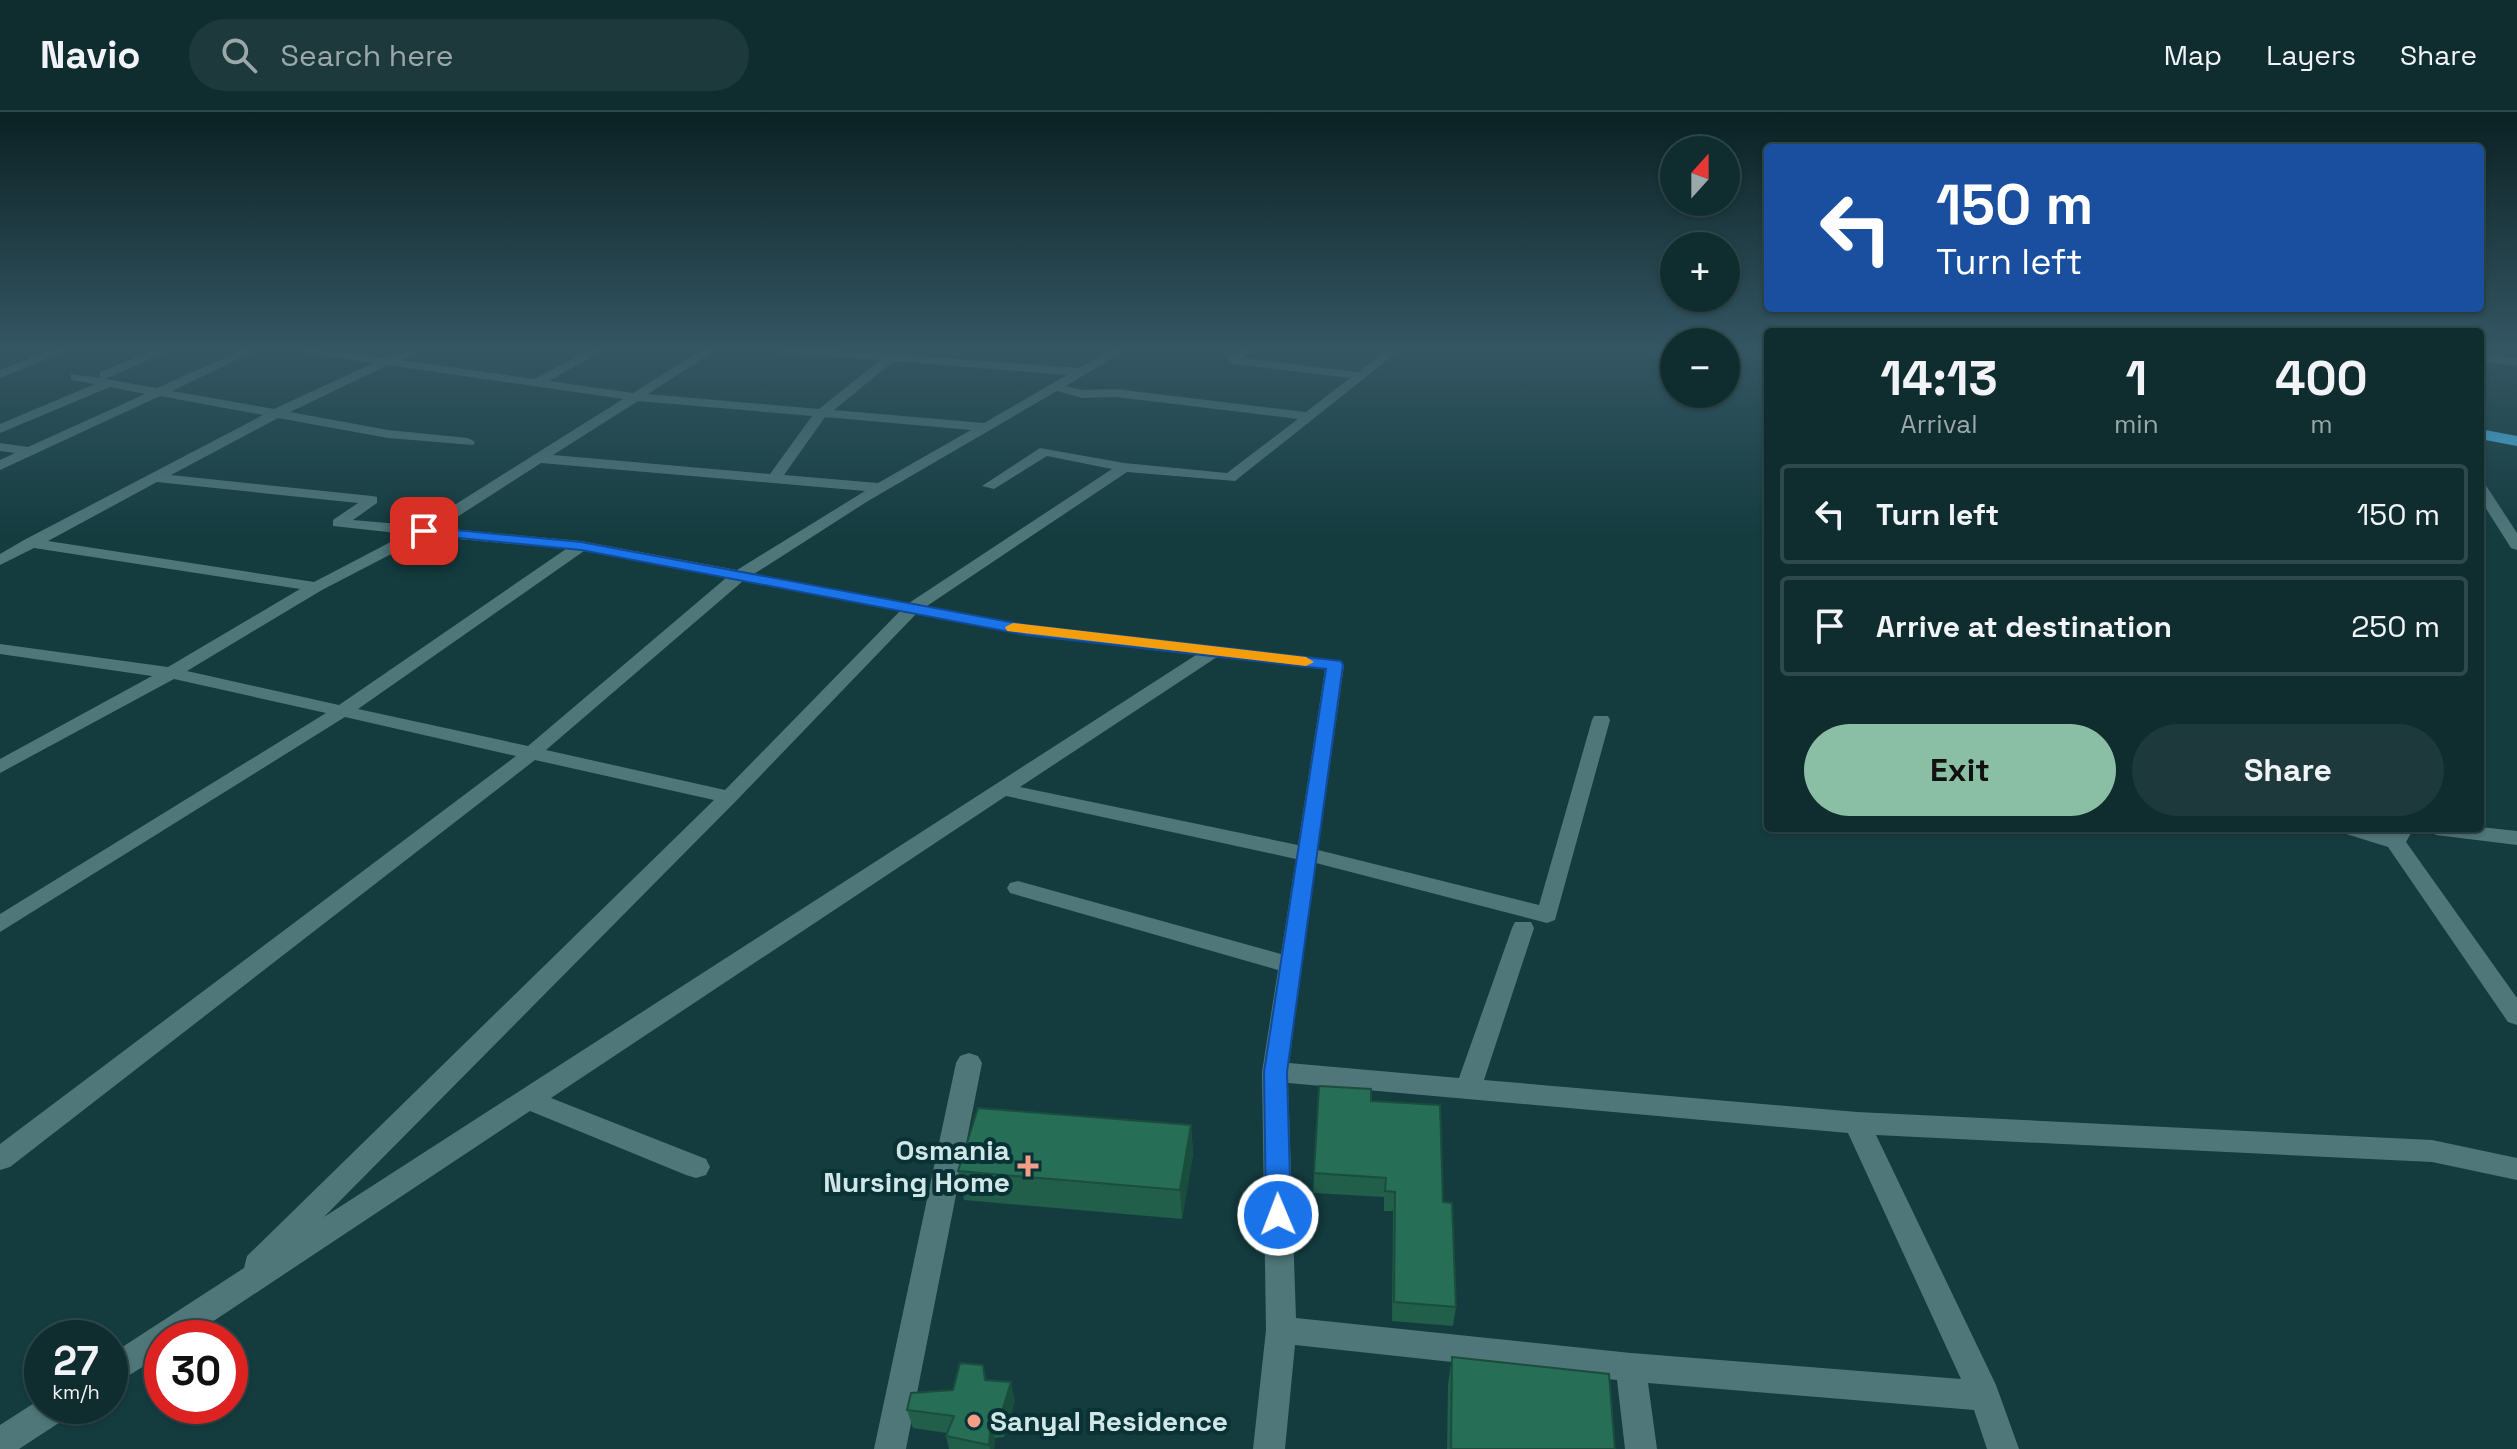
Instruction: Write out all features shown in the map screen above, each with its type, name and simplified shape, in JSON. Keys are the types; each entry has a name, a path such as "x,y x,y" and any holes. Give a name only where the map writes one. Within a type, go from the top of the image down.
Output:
{"highway":[{"path":"2484,421 2517,426"},
{"path":"2484,435 2517,441"}],"street":[{"path":"0,429 37,411"},
{"path":"0,466 115,411"},
{"path":"268,411 388,434 468,442"},
{"path":"0,560 280,411"},
{"path":"0,767 171,673 316,587 424,531 610,411"},
{"path":"783,411 987,427"},
{"path":"772,481 825,411"},
{"path":"0,1159 529,755 739,576 881,488 1014,411"},
{"path":"1270,411 1309,416"},
{"path":"989,486 1045,451 1124,467 1230,478 1315,411"},
{"path":"0,447 30,451"},
{"path":"535,458 772,481 881,488"},
{"path":"226,1296 729,797 913,608 1124,467"},
{"path":"156,478 372,500 338,523 581,546 1026,630 1335,665 1275,1072 1281,1330 1269,1449"},
{"path":"2484,493 2514,536"},
{"path":"30,543 316,587"},
{"path":"0,924 341,712 581,546"},
{"path":"0,649 171,673 729,797"},
{"path":"128,1360 1212,652"},
{"path":"1001,789 1307,854 1547,915 1601,720"},
{"path":"2379,832 2400,835 2517,1016"},
{"path":"2468,832 2517,838"},
{"path":"1018,888 1291,965"},
{"path":"1468,1089 1523,928"},
{"path":"890,1449 969,1063"},
{"path":"1275,1072 1857,1123 2432,1151 2517,1169"},
{"path":"527,1099 696,1167"},
{"path":"1857,1123 1985,1396 2003,1449"},
{"path":"1281,1330 1631,1367 1985,1396"},
{"path":"1631,1367 1641,1449"},
{"path":"0,1445 31,1424"},
{"path":"0,1445 21,1449"}],"building":[{"path":"1319,1086 1371,1089 1371,1101 1440,1105 1443,1202 1452,1203 1456,1307 1394,1302 1395,1192 1385,1191 1386,1178 1314,1173"},
{"path":"978,1108 1191,1125 1180,1190 958,1171"},
{"path":"1452,1357 1609,1374 1615,1449 1451,1449"},
{"path":"960,1363 983,1365 985,1380 1011,1382 1000,1418 991,1420 989,1445 946,1436 954,1416 907,1410 911,1393 953,1390"}],"slow traffic":[{"path":"1013,627 1306,662"}],"place":[{"name":"Osmania Nursing Home","path":"1028,1166"},
{"name":"Sanyal Residence","path":"974,1421"}],"route":[{"path":"424,531 581,546 1026,630 1335,665 1275,1072 1278,1215"}]}
